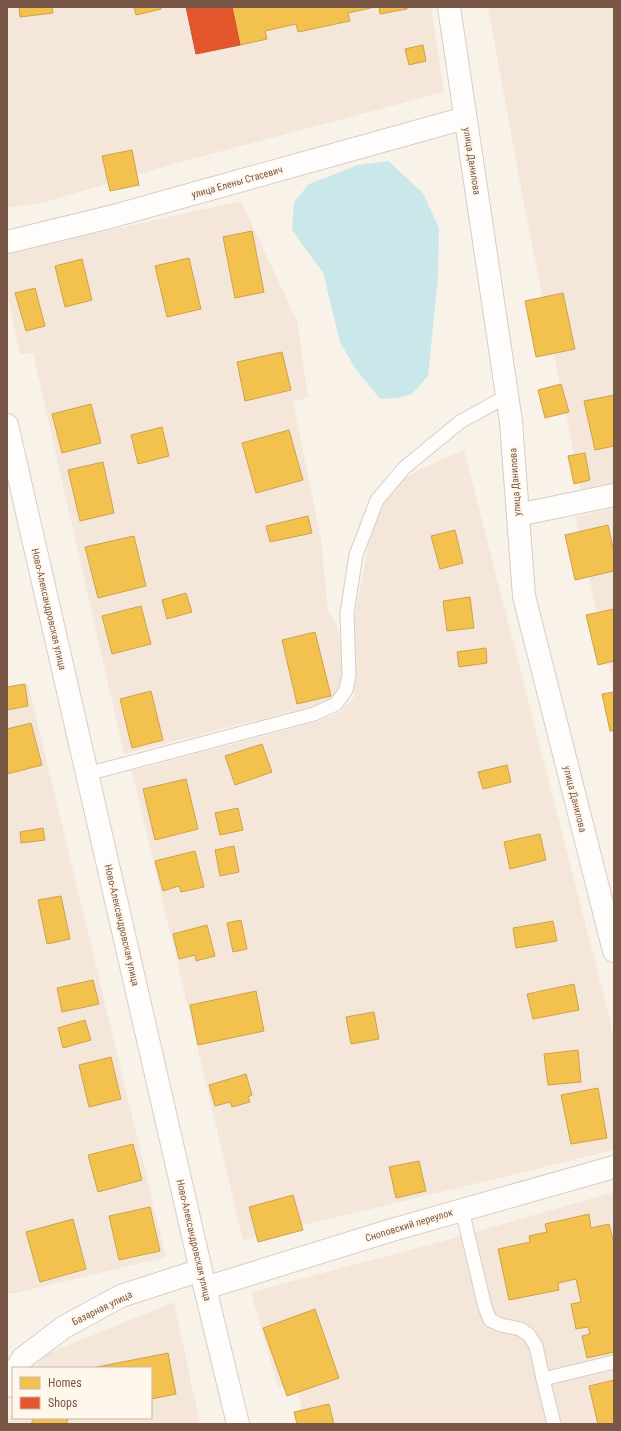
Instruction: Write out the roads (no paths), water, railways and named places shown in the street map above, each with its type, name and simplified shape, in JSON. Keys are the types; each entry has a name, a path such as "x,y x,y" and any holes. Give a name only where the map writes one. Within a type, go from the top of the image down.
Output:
{"street":[{"name":"улица Данилова","path":"449,7 511,422 524,596 614,951"},
{"name":"улица Елены Стасевич","path":"7,242 110,217 465,118"},
{"name":"Ново-Александровская улица","path":"7,425 203,1279 238,1424"},
{"path":"518,514 614,495"},
{"name":"Сноповский переулок","path":"203,1279 462,1210 614,1167"},
{"name":"Базарная улица","path":"18,1367 23,1358 64,1327 121,1296 203,1279"},
{"path":"7,1386 12,1377"}],"lane":[{"path":"87,774 314,714 336,704 346,690 349,675 347,613 356,555 378,500 404,468 460,422 507,396"},
{"path":"462,1210 485,1307 490,1320 502,1325 520,1329 529,1336 536,1346 554,1424"},
{"path":"543,1379 614,1362"}],"water":[{"path":"388,161 423,193 439,228 438,278 428,376 412,394 398,398 380,399 355,368 340,342 323,272 292,229 294,202 309,184 358,165"}]}
